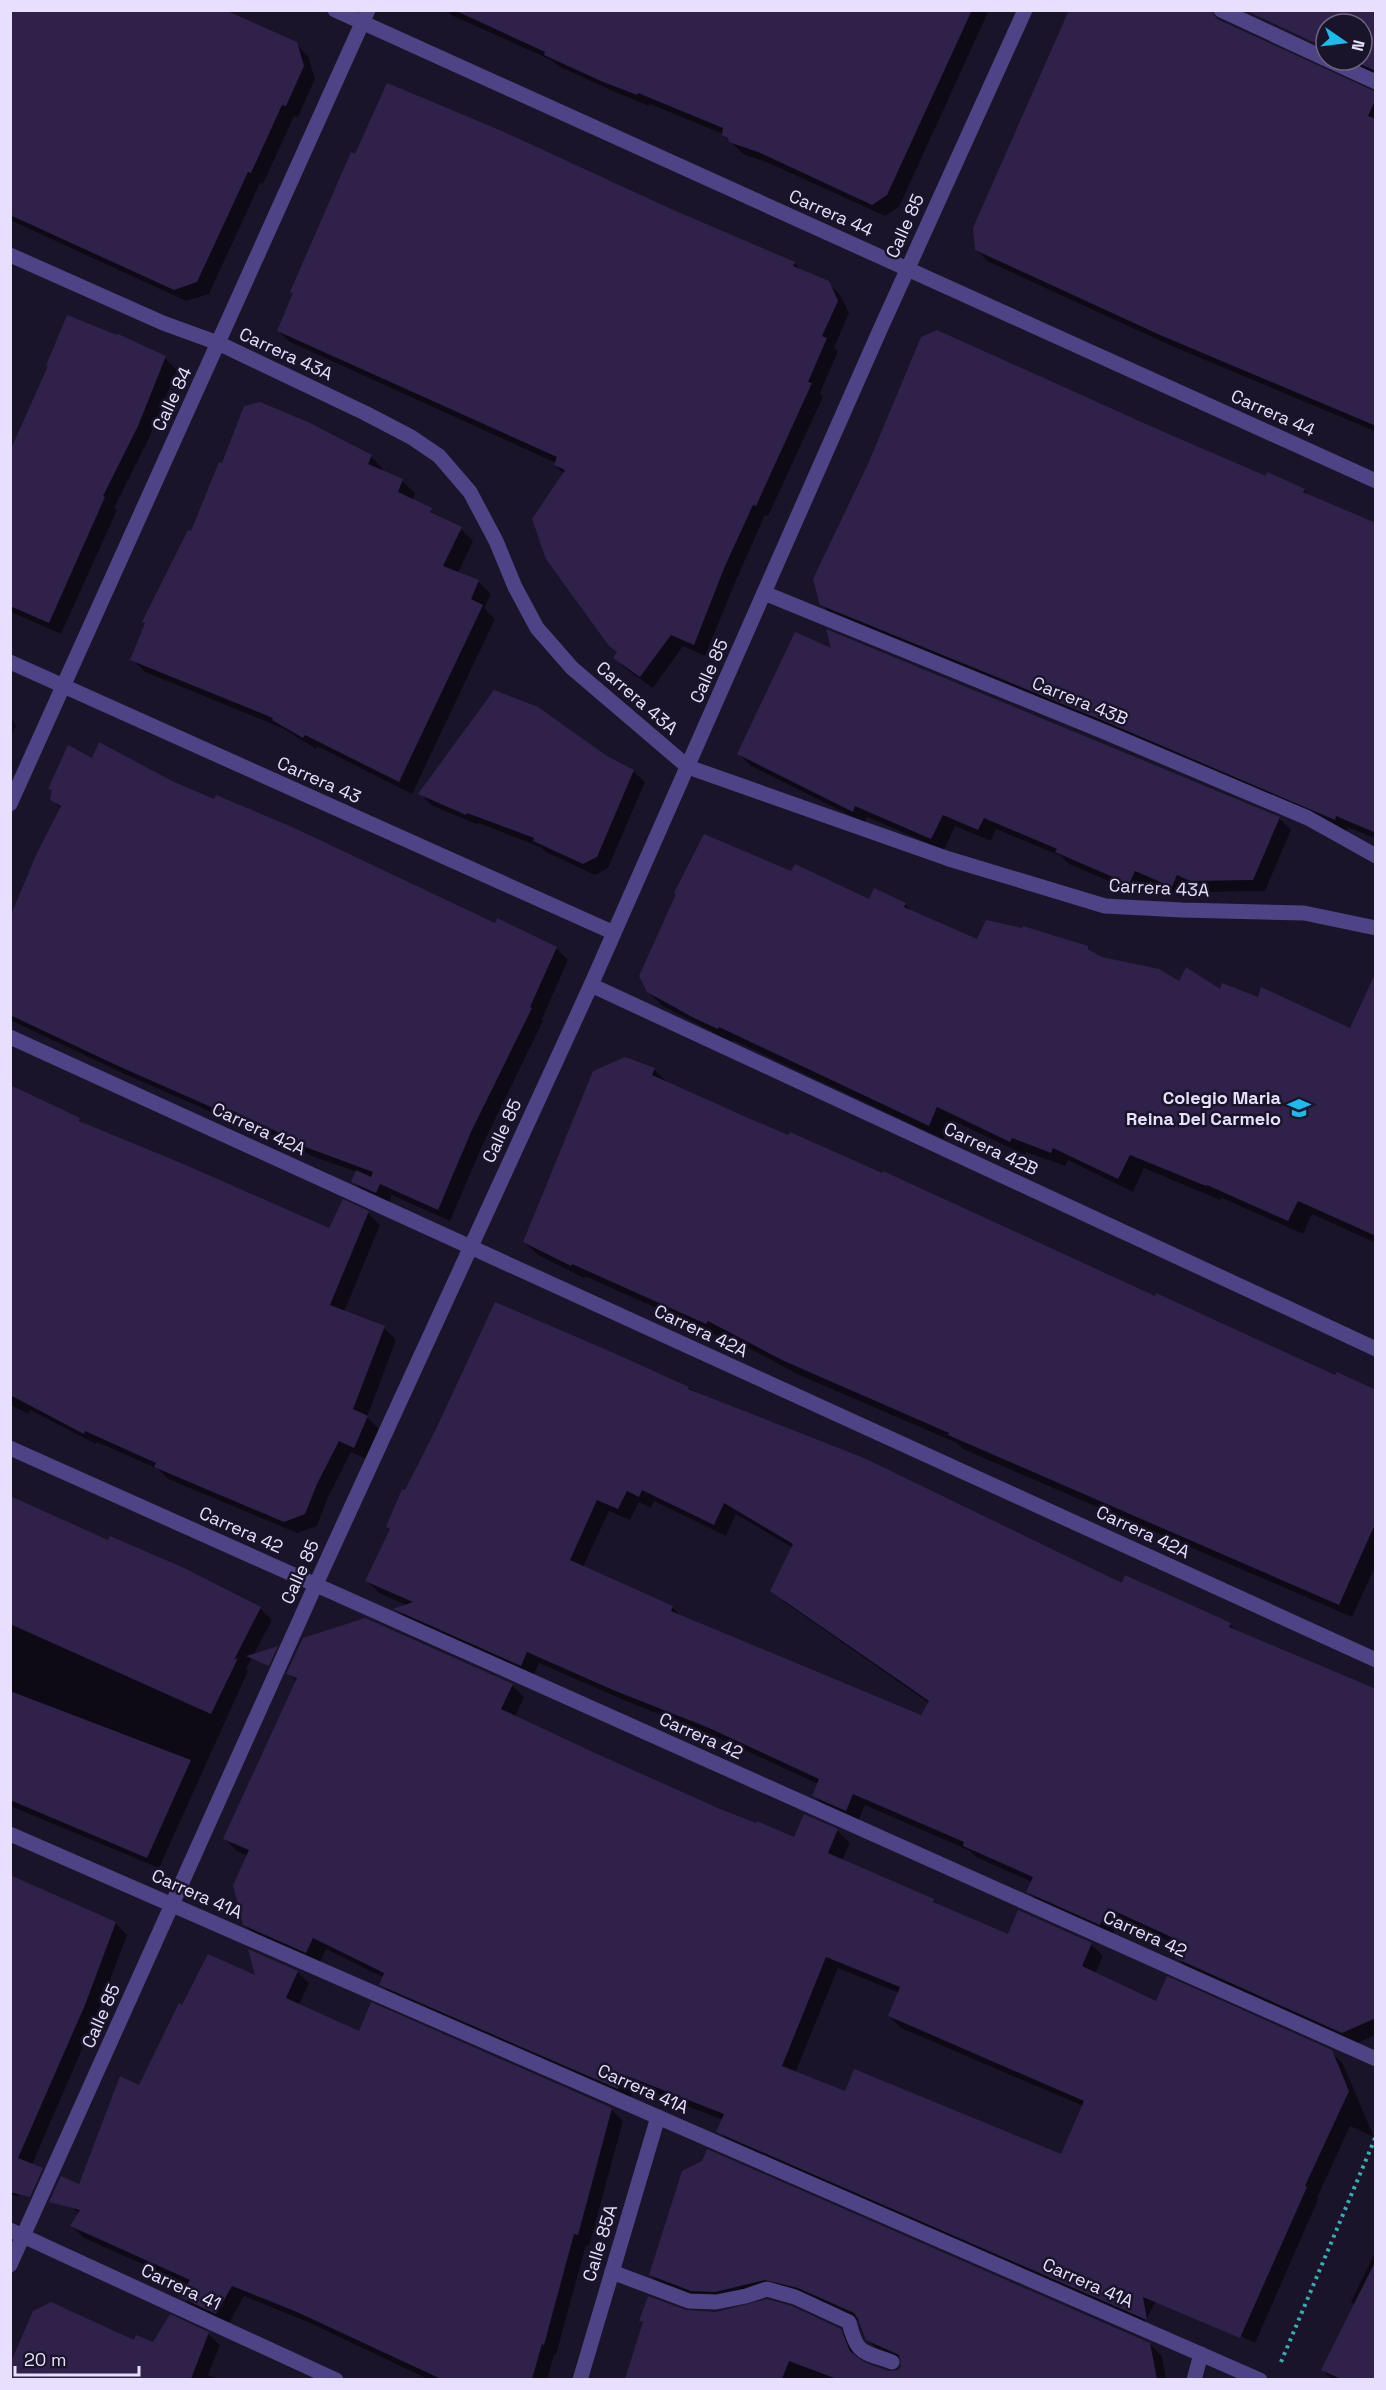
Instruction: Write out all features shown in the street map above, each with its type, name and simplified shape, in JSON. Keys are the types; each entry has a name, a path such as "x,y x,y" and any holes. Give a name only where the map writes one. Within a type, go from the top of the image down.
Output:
{"street":[{"name":"Carrera 44","path":"335,10 366,17 907,269 1376,480"},
{"name":"Calle 85","path":"10,2265 17,2232 172,1904 591,985 612,932 688,767 907,269 1025,10"},
{"path":"1221,10 1314,53"},
{"name":"Calle 84","path":"10,804 366,17"},
{"path":"1355,72 1376,82"},
{"name":"Carrera 43A","path":"10,255 163,323 218,343 365,413 411,437 439,456 470,492 537,628 572,668 688,767 949,859 1105,906 1304,913 1376,928"},
{"name":"Carrera 43B","path":"764,593 1308,818 1376,856"},
{"name":"Carrera 43","path":"10,662 612,932"},
{"name":"Carrera 42B","path":"591,985 1376,1349"},
{"name":"Carrera 42A","path":"10,1037 1376,1660"},
{"name":"Carrera 42","path":"10,1448 1376,2059"},
{"name":"Carrera 41A","path":"10,1834 1260,2379"},
{"name":"Calle 85A","path":"580,2379 658,2117"},
{"name":"Carrera 41","path":"17,2232 336,2379"},
{"path":"612,2272 689,2301 716,2302 767,2289 795,2297 849,2322 854,2342 860,2350 892,2362"},
{"path":"1194,2379 1201,2354"}],"path":[{"path":"1278,2369 1376,2136"}],"building":[{"path":"10,10 225,10 297,42 304,66 286,106 282,105 251,173 248,172 197,282 174,290 10,215"},
{"path":"454,10 972,10 887,195 872,205 758,152 729,142 728,138 722,135 723,128 638,93 637,95 601,81"},
{"path":"1069,10 1211,10 1217,19 1314,64 1314,72 1332,72 1376,92 1376,98 1368,116 1376,119 1376,426 1160,335 975,250 973,228"},
{"path":"1245,10 1376,10 1376,71 1374,70 1374,12 1314,12 1314,42"},
{"path":"387,83 502,131 671,209 795,262 793,266 829,281 838,301 822,336 827,338 808,382 812,383 756,506 753,505 725,566 694,645 671,635 640,677 613,658 617,652 609,646 546,559 532,519 565,470 554,465 557,457 277,331 293,293 290,292 351,152 355,154"},
{"path":"67,315 118,334 166,356 138,426 103,496 105,497 49,623 10,606 10,451 48,366 46,366"},
{"path":"937,330 1266,476 1267,472 1305,489 1303,492 1376,523 1376,833 1336,816 1335,820 1104,721 820,605 813,579 868,464 921,337"},
{"path":"260,402 308,422 372,455 368,464 403,479 398,492 432,508 430,512 462,527 443,566 479,580 471,599 483,605 399,782 305,735 303,738 272,720 273,718 130,660 145,623 142,622 188,530 191,531 219,462 222,463 244,406"},
{"path":"826,629 1280,817 1253,880 1190,881 1177,875 1172,887 1135,871 1129,884 1055,852 1057,849 984,818 978,830 943,815 931,839 855,806 853,812 737,754 795,632 831,648"},
{"path":"494,690 538,707 607,756 634,770 597,857 583,864 533,841 534,838 467,813 466,815 418,794"},
{"path":"99,742 172,781 214,799 216,795 292,827 495,923 497,918 557,947 530,1007 532,1008 471,1132 438,1210 380,1184 376,1193 351,1182 356,1170 371,1177 373,1172 300,1145 301,1143 231,1110 229,1115 10,1015 10,917 37,853 61,806 50,800 52,790 48,789 68,745 92,758"},
{"path":"704,834 791,871 795,864 869,899 874,888 906,903 904,907 977,939 986,920 1022,928 1023,926 1088,946 1088,949 1102,957 1159,969 1179,981 1186,967 1220,989 1222,983 1258,997 1261,987 1350,1028 1376,972 1376,1236 1298,1201 1288,1221 1207,1185 1130,1155 1118,1179 1053,1148 1051,1153 1012,1138 1010,1142 937,1107 929,1126 719,1027 718,1029 694,1018 647,992 639,976 676,894 674,893"},
{"path":"625,1057 655,1068 652,1075 746,1117 788,1135 790,1132 882,1173 883,1171 1155,1296 1156,1293 1335,1375 1337,1372 1376,1390 1376,1522 1339,1605 948,1435 949,1433 784,1361 708,1321 706,1324 572,1264 571,1266 523,1242 593,1071"},
{"path":"10,1085 80,1118 79,1121 329,1228 343,1199 369,1211 330,1305 385,1326 353,1409 368,1416 354,1448 339,1441 305,1514 284,1522 154,1467 156,1463 85,1431 84,1434 10,1395"},
{"path":"495,1302 616,1354 689,1387 688,1389 864,1458 1122,1583 1125,1575 1231,1623 1229,1627 1376,1689 1376,2018 1342,2033 1175,1958 1182,1943 1180,1941 1108,1908 1100,1925 1026,1892 1033,1877 963,1846 964,1842 853,1794 846,1811 812,1796 819,1779 709,1728 613,1690 527,1652 521,1666 393,1609 413,1602 365,1581 390,1529 386,1527 402,1489 405,1490","holes":["642,1490 714,1525 724,1503 793,1544 770,1591 929,1701 921,1715 671,1611 673,1606 570,1560 597,1500 618,1509 627,1491 639,1497"]},
{"path":"10,1496 108,1540 110,1536 182,1567 261,1607 234,1660 238,1658 211,1714 10,1624"},
{"path":"365,1618 513,1684 501,1709 720,1809 756,1823 757,1821 794,1837 804,1814 838,1829 828,1853 934,1899 933,1902 1008,1934 1018,1910 1092,1943 1082,1966 1156,2001 1167,1976 1332,2050 1349,2091 1305,2186 1307,2187 1240,2338 1143,2297 1147,2320 716,2132 724,2114 622,2074 618,2089 379,1985 384,1973 313,1938 306,1953 243,1925 233,1885 249,1850 223,1839 297,1678 286,1674 303,1638","holes":["826,1957 900,1987 888,2016 1084,2101 1061,2154 854,2069 845,2091 782,2066"]},
{"path":"278,1646 269,1666 246,1656"},
{"path":"10,1691 191,1760 147,1858 10,1800"},
{"path":"10,1875 116,1922 85,2005 18,2158 43,2168 30,2197 10,2192"},
{"path":"248,1949 298,1971 286,1998 359,2031 371,2002 612,2108 578,2235 574,2234 544,2345 542,2344 532,2379 441,2379 297,2312 232,2286 216,2314 180,2297 190,2280 70,2226 80,2210 49,2202 61,2176 79,2184 120,2076 139,2085 179,2003 182,2005 208,1954 255,1975"},
{"path":"707,2149 1150,2343 1157,2379 837,2379 789,2361 782,2379 625,2379 643,2322 639,2321 648,2296 686,2310 716,2312 767,2299 792,2306 841,2329 850,2351 864,2362 889,2371 898,2370 901,2366 899,2355 866,2340 854,2313 798,2288 765,2280 715,2292 691,2291 649,2275 682,2171 702,2161"},
{"path":"1376,2260 1376,2379 1341,2379 1321,2370"},
{"path":"51,2302 134,2340 136,2335 153,2342 170,2314 209,2332 191,2379 10,2379 10,2364 33,2311"}],"place":[{"name":"Colegio Maria Reina Del Carmelo","path":"1299,1108"}]}
